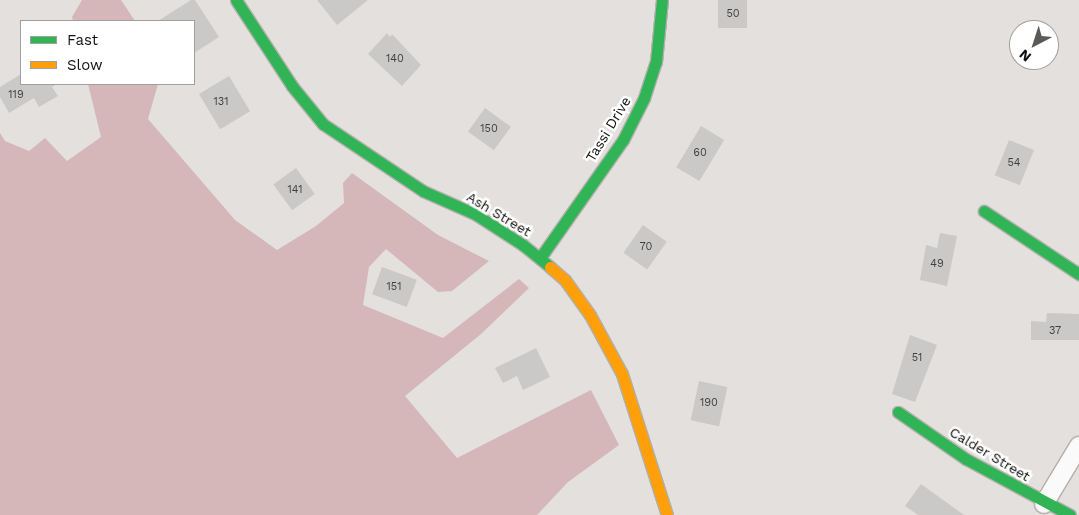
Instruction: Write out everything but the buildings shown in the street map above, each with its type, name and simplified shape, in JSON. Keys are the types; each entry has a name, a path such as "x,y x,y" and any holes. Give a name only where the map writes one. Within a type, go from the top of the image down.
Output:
{"street":[{"name":"Ash Street","path":"236,0 292,86 322,124 383,167 423,191 476,214 540,258 565,280 590,315 622,374 667,515"},
{"name":"Tassi Drive","path":"540,258 623,140 644,98 656,62 662,0"},
{"path":"984,211 1079,274"},
{"name":"Calder Street","path":"898,412 966,459 1044,504 1070,515"},
{"path":"1044,504 1079,446"}],"shaded area":[{"path":"82,0 121,0 134,20 73,20 72,17"},
{"path":"88,85 158,85 148,119 235,220 277,250 316,226 344,203 343,183 352,173 438,235 489,261 452,291 438,292 386,249 369,267 363,305 443,338 519,279 529,288 481,334 405,396 457,458 591,390 619,445 568,482 537,515 0,515 0,133 5,141 29,151 45,138 67,161 101,137"}],"traffic: fast":[{"path":"236,0 292,86 323,124 423,191 475,214 523,245 550,267"},
{"path":"540,258 623,140 644,98 656,62 662,0"},
{"path":"984,211 1079,274"},
{"path":"898,412 966,459 1070,515"}],"traffic: slow":[{"path":"550,267 565,280 590,315 622,374 667,515"}]}
